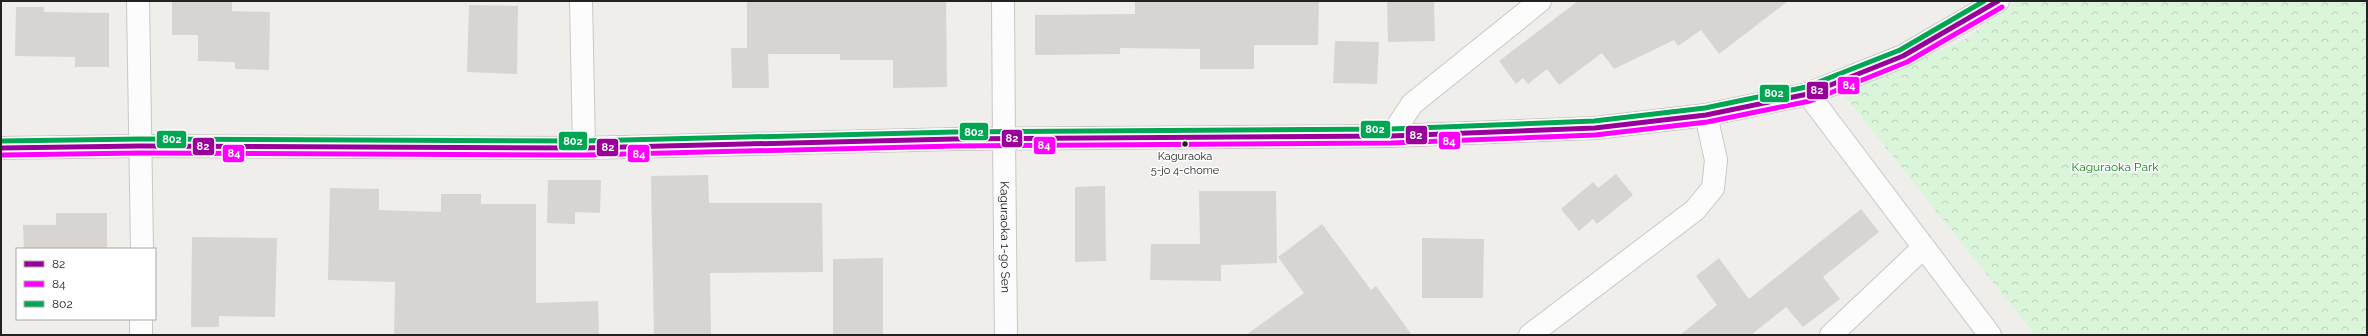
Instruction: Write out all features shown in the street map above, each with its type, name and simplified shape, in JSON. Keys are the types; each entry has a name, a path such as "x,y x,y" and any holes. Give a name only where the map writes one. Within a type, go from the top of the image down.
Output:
{"street":[{"path":"138,1 142,248"},
{"path":"581,1 584,148"},
{"name":"Kaguraoka 1-go Sen","path":"1003,1 1006,335"},
{"path":"1391,136 1412,104 1540,1"},
{"path":"1,148 140,146 584,148 1004,139 1391,136 1595,128 1706,116 1808,94 1903,56 1998,1"},
{"path":"1808,94 1990,335"},
{"path":"1530,335 1695,210 1713,188 1716,160 1706,116"},
{"path":"1831,335 1923,248"},
{"path":"141,320 141,335"}],"green space":[{"name":"Kaguraoka Park","path":"2016,1 2367,1 2367,335 2035,335 1840,90 1961,42"}],"building":[{"path":"172,1 232,1 232,11 270,12 269,70 235,69 235,62 198,61 198,35 172,35"},
{"path":"747,1 946,1 947,87 893,88 893,60 840,60 840,54 768,54 769,88 732,88 731,48 747,48"},
{"path":"1135,1 1319,1 1318,45 1254,45 1254,69 1200,69 1200,49 1120,48 1120,54 1035,55 1035,15 1135,14"},
{"path":"1387,1 1434,1 1435,41 1388,42"},
{"path":"1578,1 1788,1 1719,54 1701,30 1678,46 1674,40 1614,69 1602,53 1559,85 1547,69 1528,84 1523,78 1516,84 1499,61"},
{"path":"469,5 518,6 517,74 467,72"},
{"path":"16,7 44,7 44,12 109,13 109,67 75,67 75,57 15,56"},
{"path":"1335,41 1379,42 1377,84 1333,83"},
{"path":"1616,174 1633,195 1597,224 1593,219 1579,231 1561,209 1593,182 1598,188"},
{"path":"708,175 709,203 822,203 823,272 710,273 711,335 654,335 651,176"},
{"path":"548,180 601,180 600,213 575,212 575,224 547,223"},
{"path":"1105,186 1106,261 1075,262 1075,187"},
{"path":"330,188 379,189 379,210 441,212 441,194 481,194 481,204 536,204 536,303 598,301 599,335 394,335 395,282 328,280"},
{"path":"1199,191 1276,191 1277,263 1221,265 1221,281 1150,280 1151,244 1200,244"},
{"path":"1861,209 1879,232 1823,277 1840,299 1803,327 1786,307 1751,335 1680,335 1717,305 1696,276 1719,258 1749,299"},
{"path":"56,213 107,213 107,248 24,248 23,225 56,225"},
{"path":"1322,224 1371,290 1376,286 1412,335 1246,335 1304,293 1278,257"},
{"path":"192,237 277,238 275,317 219,316 219,327 191,327"},
{"path":"1422,238 1484,239 1483,298 1422,298"},
{"path":"883,258 883,335 833,335 833,259"}],"transit line":[{"name":"802","path":"1,141 140,139 584,141 954,132 1391,129 1594,121 1705,108 1806,87 1900,50 1984,1"},
{"name":"82","path":"1,148 140,146 584,148 954,139 1391,136 1595,128 1706,115 1808,94 1903,56 1998,1"},
{"name":"84","path":"1,155 140,153 584,155 954,146 1391,143 1595,135 1707,122 1810,101 1907,62 2002,7"}],"place":[{"name":"Kaguraoka 5-jo 4-chome","path":"1185,144"}]}
